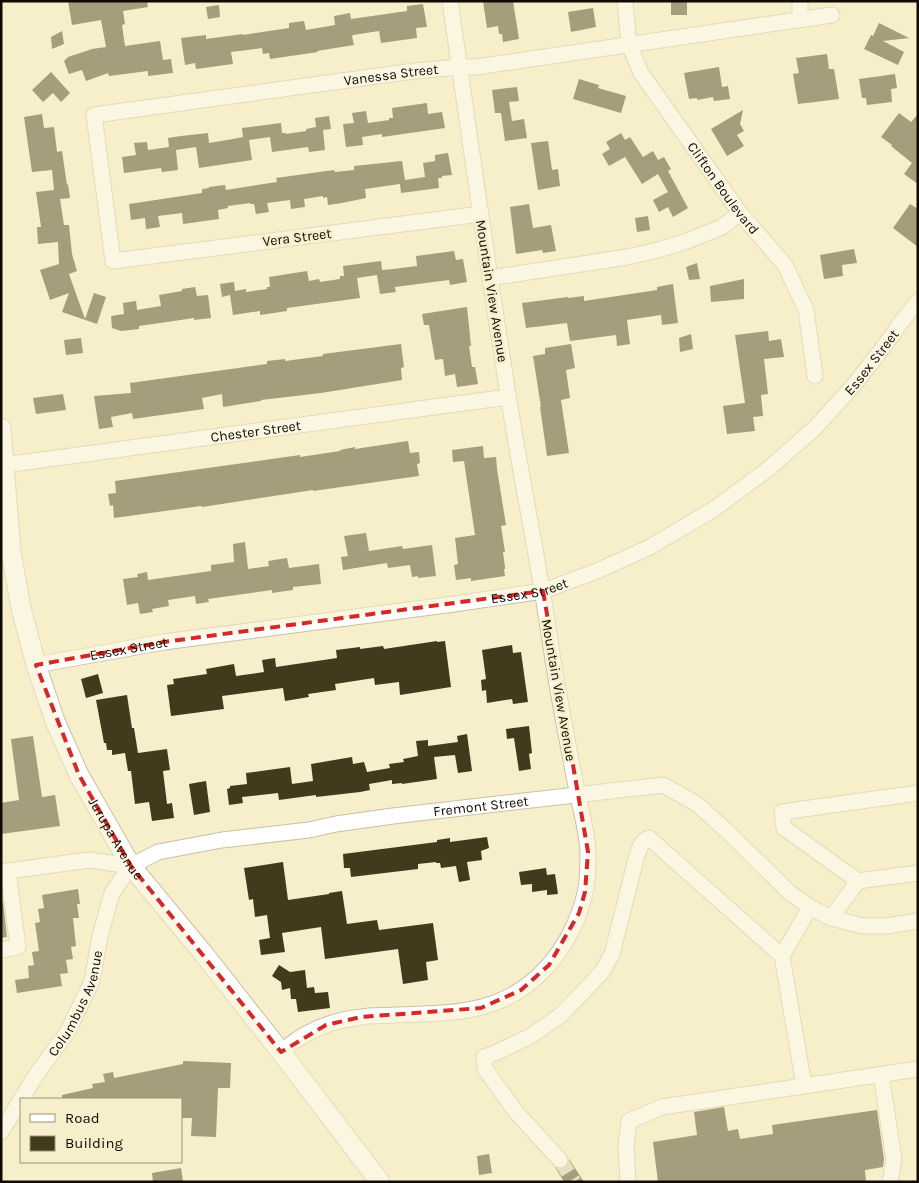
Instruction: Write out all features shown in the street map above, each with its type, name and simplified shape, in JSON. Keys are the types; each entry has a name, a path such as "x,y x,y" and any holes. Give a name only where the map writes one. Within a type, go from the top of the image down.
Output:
{"main road":[{"name":"Jurupa Avenue","path":"1,428 4,465 6,553 36,665 55,721 79,775 131,866 203,953 380,1182"}],"street":[{"name":"Mountain View Avenue","path":"281,1052 304,1034 326,1025 361,1017 437,1014 481,1008 500,1002 521,990 549,965 570,934 585,892 588,852 586,835 558,690 543,591 508,397 450,1"},
{"name":"Clifton Boulevard","path":"625,1 629,44 641,72 740,213 785,264 806,310 815,376"},
{"path":"800,1 800,19"},
{"name":"Vanessa Street","path":"113,260 94,115 414,71 476,67 832,15"},
{"path":"490,278 627,257 658,250 722,227 740,213"},
{"name":"Vera Street","path":"113,260 481,214"},
{"name":"Essex Street","path":"36,665 164,642 543,591 597,571 650,547 714,508 767,470 815,428 854,385 918,301"},
{"name":"Chester Street","path":"4,465 508,397"},
{"name":"Fremont Street","path":"131,866 158,852 222,840 309,830 336,824 394,816 662,785 697,804 789,892 810,907 831,918 863,926 886,926 918,921"},
{"path":"918,793 782,812 784,828 858,881 918,873"},
{"path":"560,1160 516,1112 485,1069 484,1057 529,1037 561,1015 602,972 612,954 641,844 649,838 782,956 804,1086"},
{"path":"1,950 18,947 4,872 89,860 131,866"},
{"name":"Columbus Avenue","path":"22,1098 68,1030 92,981 100,936 112,893 131,866"},
{"path":"831,918 858,881"},
{"path":"782,956 810,907"},
{"path":"628,1182 626,1145 630,1121 662,1107 918,1069"},
{"path":"881,1075 894,1159 890,1182"},
{"name":"Columbus Avenue","path":"1,1132 20,1101"}],"highlighted area":[{"path":"543,591 588,852 585,892 579,913 549,965 521,990 481,1008 361,1017 326,1025 281,1052 131,866 79,775 36,665 164,642"}],"building":[{"path":"68,1 147,1 148,7 123,11 125,24 122,25 125,46 160,41 163,60 171,59 173,73 148,76 148,71 109,76 108,73 86,81 82,70 69,74 64,61 68,57 92,49 106,47 101,20 72,25"},
{"path":"483,1 513,1 519,39 503,42 498,26 487,28"},
{"path":"671,1 687,1 687,15 671,15"},
{"path":"423,4 427,27 416,28 417,38 381,43 379,31 353,35 354,45 318,52 270,59 269,53 263,54 262,48 231,52 233,64 196,69 195,63 185,65 181,38 206,35 206,39 243,35 289,28 289,23 304,21 306,30 335,25 334,16 350,13 351,19 407,11 407,6"},
{"path":"219,5 220,17 208,19 206,7"},
{"path":"593,8 596,27 571,32 568,12"},
{"path":"879,23 909,38 883,41 904,52 898,65 864,49"},
{"path":"62,31 64,44 52,49 51,37"},
{"path":"827,54 829,69 834,69 839,99 798,104 793,74 799,73 796,58"},
{"path":"719,67 722,87 728,86 730,99 714,101 713,97 697,100 697,98 689,99 684,73"},
{"path":"51,72 70,93 61,102 53,93 43,102 32,90"},
{"path":"895,74 897,88 891,89 892,102 867,105 866,98 862,98 859,79"},
{"path":"579,79 599,85 598,88 626,96 621,113 573,99"},
{"path":"517,87 519,101 509,102 512,121 524,119 527,138 505,141 501,113 495,113 492,90"},
{"path":"427,103 428,114 442,112 445,128 382,137 382,134 362,137 363,145 346,147 343,124 354,123 352,113 366,111 368,123 393,118 392,108"},
{"path":"743,110 740,124 744,131 737,135 744,146 727,156 711,129"},
{"path":"899,113 911,122 918,114 918,184 904,174 912,163 881,137"},
{"path":"42,114 44,128 54,127 57,152 62,151 70,198 60,199 64,225 69,225 72,254 77,271 69,274 85,319 94,293 106,297 97,324 62,312 69,293 50,300 40,270 59,264 58,242 38,244 37,227 41,227 36,192 54,190 52,170 32,172 24,117"},
{"path":"329,116 331,129 323,130 325,150 309,152 308,147 272,152 270,137 249,140 252,160 199,168 196,147 176,150 178,170 162,172 161,168 124,173 122,157 136,155 134,143 147,142 148,150 169,147 168,138 208,133 209,143 243,137 242,128 281,123 282,133 286,134 306,131 306,129 316,127 315,118"},
{"path":"621,133 625,140 630,137 643,157 653,151 658,160 664,157 671,169 668,171 688,208 673,217 668,207 659,212 653,200 668,192 658,174 642,184 625,157 609,166 602,154 610,149 606,142"},
{"path":"548,141 552,170 558,169 560,186 538,190 531,143"},
{"path":"448,153 452,175 438,178 439,188 401,193 400,184 365,189 366,198 328,205 327,197 323,198 323,196 304,199 305,207 291,209 290,200 267,203 269,212 256,214 254,204 228,206 228,208 218,210 219,219 183,224 182,213 158,216 160,227 146,229 145,218 131,220 129,204 202,193 202,189 209,187 225,185 226,190 277,182 276,178 334,170 335,172 354,170 354,166 402,161 405,180 425,177 423,163 435,161 435,155"},
{"path":"529,204 533,228 551,225 556,251 543,253 542,250 516,254 510,207"},
{"path":"910,204 918,209 918,247 893,228"},
{"path":"648,216 650,230 637,232 635,218"},
{"path":"854,249 857,263 842,265 843,276 824,279 820,255"},
{"path":"454,251 456,260 463,259 467,282 450,285 449,280 395,287 396,292 380,294 377,275 357,278 360,298 287,308 287,311 260,315 260,311 233,315 230,295 222,297 220,284 234,282 235,291 246,289 246,292 267,289 267,287 270,287 269,277 307,271 309,281 319,279 320,282 340,279 340,276 344,276 343,266 381,261 382,270 417,266 416,256"},
{"path":"697,263 700,279 689,280 686,267"},
{"path":"744,279 744,299 711,302 710,286"},
{"path":"673,284 678,323 662,325 661,315 627,320 630,344 617,346 616,335 570,341 567,323 526,328 522,303 584,296 584,301 657,290 657,287"},
{"path":"195,287 197,296 208,295 211,318 194,320 194,318 139,326 139,329 121,331 112,328 111,316 124,314 123,303 136,301 137,310 161,306 159,295"},
{"path":"467,307 472,367 475,367 478,384 457,387 455,374 445,376 443,359 435,360 429,325 424,325 422,314"},
{"path":"768,331 769,341 781,339 784,357 764,359 768,394 761,395 763,416 753,417 755,431 727,434 723,406 745,403 735,335"},
{"path":"691,334 693,349 680,352 679,338"},
{"path":"81,338 83,353 66,355 64,340"},
{"path":"401,344 404,367 401,368 402,380 223,407 222,394 202,398 204,409 133,419 132,413 111,417 113,427 99,429 94,396 131,393 130,383 267,364 267,361 285,359 285,361"},
{"path":"571,344 575,368 566,370 570,398 561,400 569,453 547,456 533,356 545,354 545,348"},
{"path":"63,394 66,410 36,414 33,398"},
{"path":"408,441 410,453 419,452 420,463 417,464 419,476 114,518 113,505 110,506 108,494 116,493 115,481"},
{"path":"483,446 484,458 496,457 506,525 501,526 505,552 503,552 505,576 471,581 471,578 456,580 454,565 458,564 455,538 475,535 464,461 453,462 452,450"},
{"path":"366,533 369,551 402,546 403,549 432,545 436,576 412,577 410,565 388,568 387,563 343,570 341,557 348,556 344,536"},
{"path":"245,542 248,569 269,566 268,561 287,558 289,568 319,564 321,584 293,587 293,590 272,593 272,590 208,599 209,602 196,604 195,596 168,600 169,606 152,609 153,612 140,614 138,603 127,605 123,579 138,577 137,574 147,572 148,580 211,571 211,565 234,562 233,544"},
{"path":"445,641 451,687 400,695 399,682 375,685 374,678 335,684 336,690 308,694 309,697 285,701 283,688 222,696 224,709 171,716 167,685 174,684 173,679 207,674 206,669 234,664 236,676 264,672 262,660 275,658 276,667 337,658 336,650 383,646 384,649"},
{"path":"512,645 513,653 521,652 528,702 513,704 512,699 487,703 486,690 482,691 481,680 486,679 482,650"},
{"path":"98,674 103,693 86,698 81,679"},
{"path":"127,695 138,753 167,749 170,770 163,771 167,804 172,803 174,818 152,821 149,802 135,804 131,771 128,771 125,753 112,755 112,750 107,750 106,743 104,743 96,700"},
{"path":"529,726 532,753 529,754 531,769 519,771 514,738 507,739 506,729"},
{"path":"467,734 472,771 458,773 455,755 434,757 437,779 402,784 392,784 392,780 369,784 370,790 316,797 316,795 279,800 278,793 242,797 243,803 229,805 227,789 230,786 247,784 246,773 290,767 292,784 313,781 311,764 352,757 353,764 364,762 367,772 390,768 389,764 404,762 403,759 418,756 416,741 428,740 428,746 458,742 457,736"},
{"path":"33,736 42,797 55,795 60,826 1,834 1,803 19,800 11,739"},
{"path":"206,781 210,812 194,815 189,784"},
{"path":"487,837 489,848 481,851 482,860 467,862 470,880 459,882 456,866 441,868 440,863 436,862 418,864 418,869 351,877 350,868 344,868 343,854 437,842 437,840 450,838 450,842"},
{"path":"283,862 288,900 342,891 347,924 377,920 379,930 433,923 438,960 426,962 428,980 403,984 398,949 325,959 321,927 282,933 285,952 261,955 259,940 270,938 267,915 255,917 253,899 249,900 244,868"},
{"path":"546,868 547,875 555,874 558,894 547,895 547,890 532,892 532,884 521,885 519,872"},
{"path":"78,889 80,904 77,904 79,918 73,918 76,946 71,947 73,959 66,960 68,973 60,974 62,986 17,993 15,980 29,978 28,966 34,965 32,952 39,951 35,923 40,922 38,909 44,908 42,895"},
{"path":"1,902 3,902 7,937 1,938"},
{"path":"279,965 290,972 305,970 307,988 314,987 315,993 328,992 330,1008 298,1012 296,999 291,999 290,988 282,990 281,982 272,976"},
{"path":"183,1061 231,1063 230,1088 218,1088 216,1137 191,1136 192,1118 182,1118 182,1098 62,1098 62,1095 93,1088 92,1084 105,1082 103,1074 113,1072 114,1078 183,1064"},
{"path":"724,1107 728,1131 738,1129 740,1139 773,1134 772,1125 877,1110 884,1159 883,1167 865,1170 866,1182 658,1182 653,1142 697,1135 694,1112"},
{"path":"489,1154 492,1173 479,1175 477,1156"},
{"path":"569,1159 584,1182 564,1182 555,1167 562,1169 566,1167"},
{"path":"181,1168 183,1182 153,1182 152,1173"}],"tunnel":[{"path":"560,1160 574,1182"}]}
